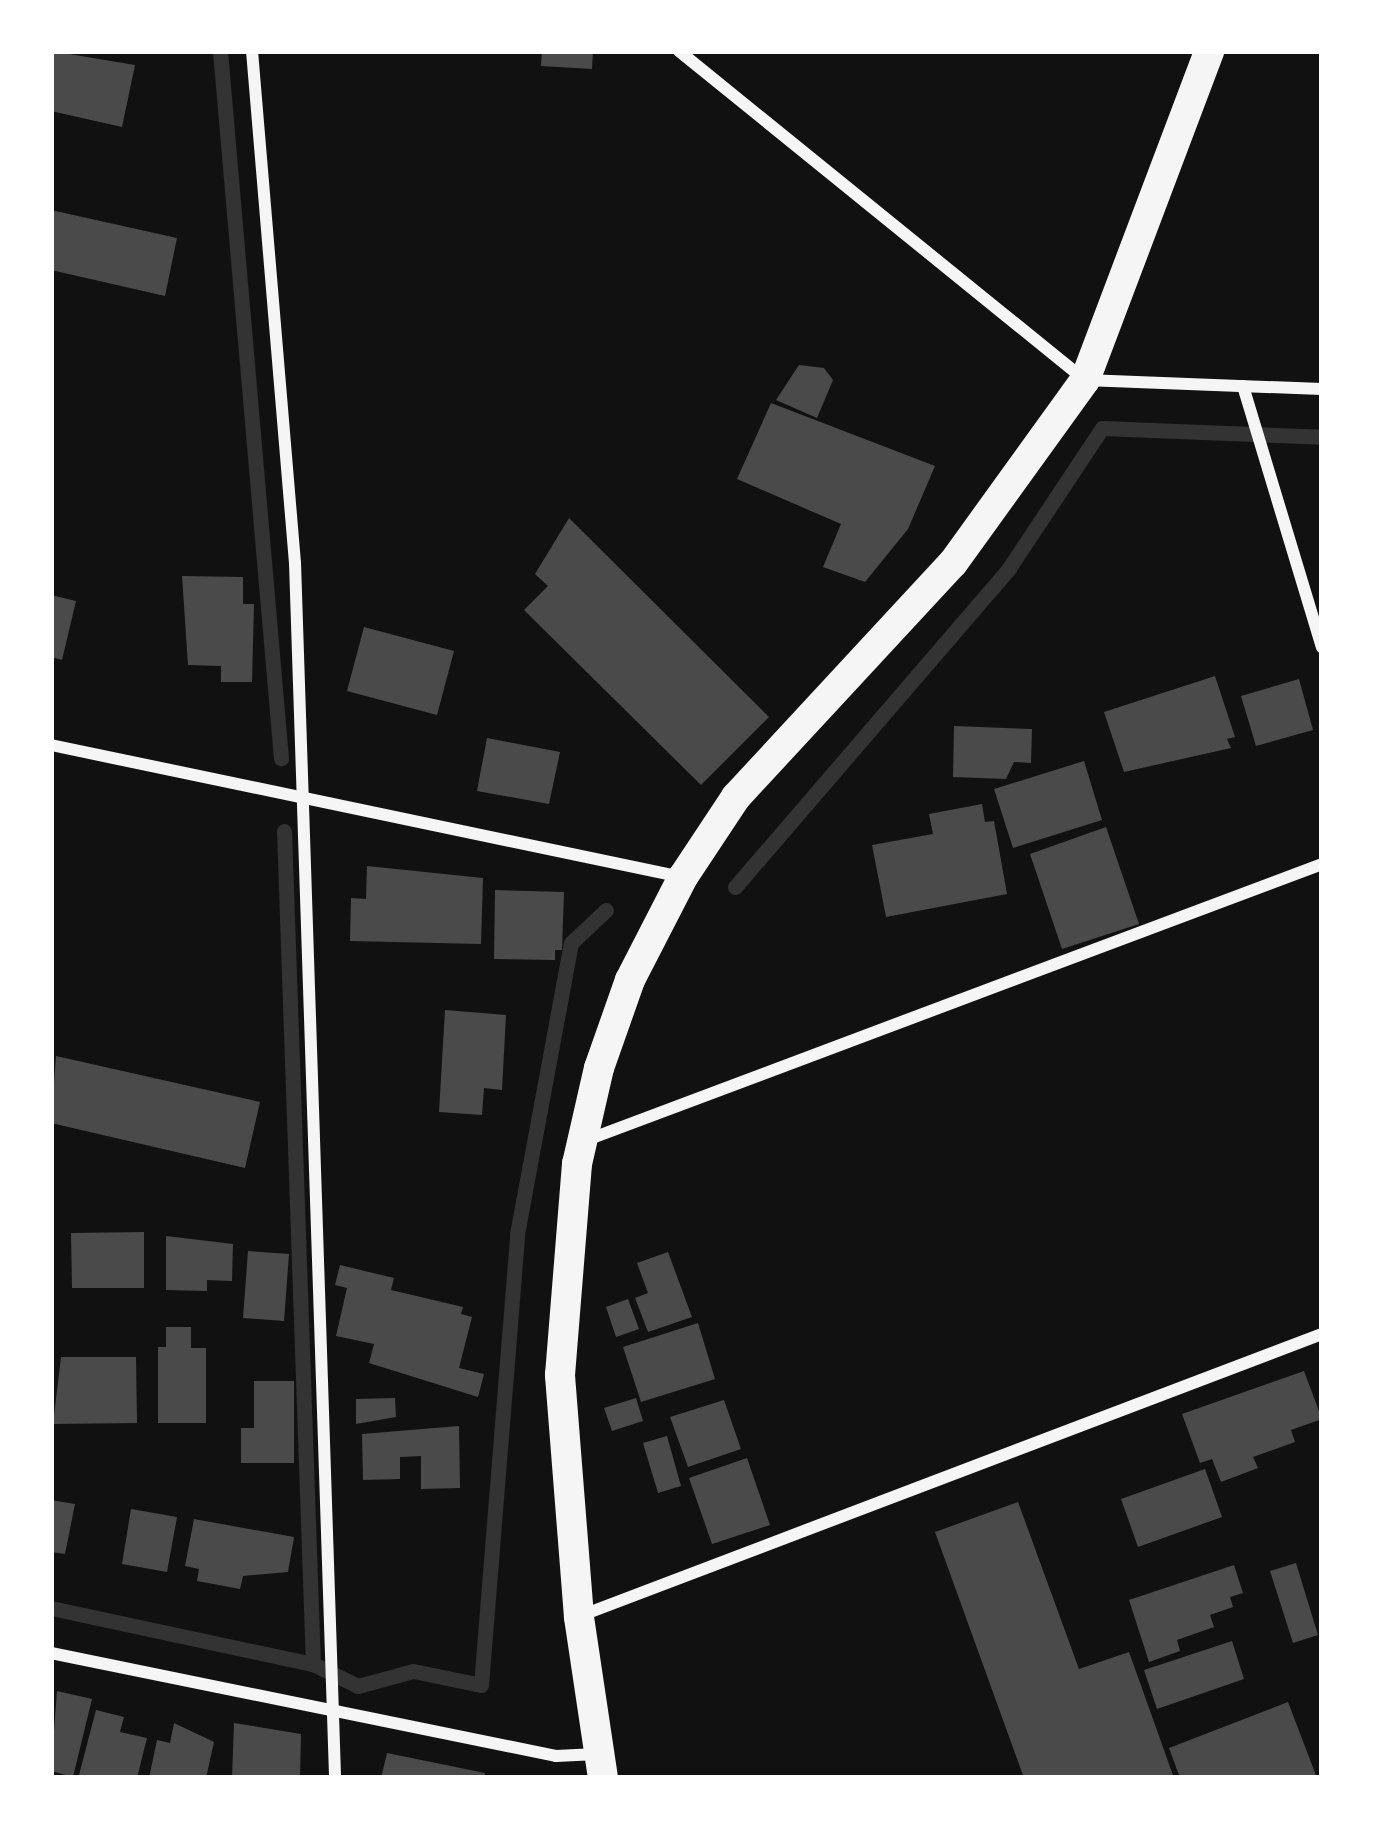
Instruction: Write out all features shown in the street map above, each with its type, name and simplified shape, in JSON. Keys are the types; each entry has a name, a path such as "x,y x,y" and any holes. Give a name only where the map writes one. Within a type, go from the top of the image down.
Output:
{"main road":[{"path":"601,1766 579,1617 560,1375 582,1142 630,980 683,877 736,797 953,563 1085,380 1209,51"}],"street":[{"path":"253,51 295,563 334,1778"},
{"path":"679,51 1085,380 1322,389"},
{"path":"1244,386 1322,647"},
{"path":"51,745 683,877"},
{"path":"582,1142 1322,864"},
{"path":"579,1617 1322,1334"},
{"path":"51,1654 601,1766"}],"building":[{"path":"51,51 135,65 122,127 51,111"},
{"path":"542,51 593,51 592,69 541,66"},
{"path":"51,210 177,238 165,296 51,270"},
{"path":"799,365 824,368 833,380 817,418 776,400"},
{"path":"771,403 935,466 908,529 865,582 823,567 841,524 737,479"},
{"path":"569,518 769,717 701,785 524,610 548,586 535,574"},
{"path":"182,576 243,577 243,604 254,604 252,682 221,682 221,666 188,665"},
{"path":"51,595 76,601 62,660 51,657"},
{"path":"364,627 454,651 437,715 347,691"},
{"path":"1215,676 1235,737 1227,739 1231,748 1124,772 1104,712"},
{"path":"1299,679 1313,730 1256,746 1241,696"},
{"path":"954,726 1032,729 1031,763 1014,762 1006,779 953,777"},
{"path":"487,738 560,752 549,804 477,791"},
{"path":"1084,761 1102,820 1013,848 994,789"},
{"path":"982,804 985,822 994,821 1007,894 886,917 872,845 933,834 929,814"},
{"path":"1106,827 1139,924 1062,949 1030,854"},
{"path":"367,866 483,878 481,944 350,941 351,898 366,899"},
{"path":"495,890 564,892 562,950 555,950 555,960 494,959"},
{"path":"445,1010 506,1015 502,1090 484,1088 482,1115 439,1112"},
{"path":"56,1056 260,1102 245,1168 51,1123"},
{"path":"144,1232 144,1288 72,1288 71,1233"},
{"path":"166,1236 233,1244 232,1281 207,1280 207,1291 166,1290"},
{"path":"248,1251 289,1254 284,1321 243,1318"},
{"path":"668,1252 692,1317 648,1332 635,1298 648,1293 637,1263"},
{"path":"340,1265 394,1278 391,1290 463,1307 461,1314 472,1317 459,1368 484,1374 478,1397 369,1363 374,1344 336,1336 347,1288 335,1285"},
{"path":"628,1299 639,1329 616,1337 606,1307"},
{"path":"698,1323 715,1379 641,1402 623,1347"},
{"path":"166,1327 191,1327 191,1348 206,1348 206,1423 158,1423 158,1347 166,1347"},
{"path":"61,1357 136,1357 137,1423 53,1424"},
{"path":"1304,1371 1322,1419 1291,1430 1295,1442 1253,1457 1258,1468 1221,1482 1212,1459 1200,1463 1182,1414"},
{"path":"254,1381 294,1381 294,1463 241,1463 241,1428 254,1428"},
{"path":"395,1398 396,1417 356,1424 356,1399"},
{"path":"636,1398 643,1421 612,1431 604,1408"},
{"path":"724,1400 741,1449 688,1467 670,1417"},
{"path":"459,1426 460,1488 421,1489 421,1456 400,1457 400,1479 363,1480 362,1434"},
{"path":"667,1436 681,1486 658,1493 643,1443"},
{"path":"747,1458 770,1525 712,1544 689,1478"},
{"path":"1205,1469 1222,1517 1138,1547 1121,1499"},
{"path":"51,1500 75,1504 65,1554 51,1552"},
{"path":"1018,1502 1079,1669 1129,1652 1174,1778 1024,1778 935,1532"},
{"path":"131,1509 177,1517 167,1572 122,1564"},
{"path":"194,1519 294,1537 288,1572 243,1576 240,1589 197,1581 199,1569 185,1566"},
{"path":"1296,1563 1318,1635 1293,1643 1270,1571"},
{"path":"1234,1565 1243,1593 1230,1597 1233,1607 1210,1615 1214,1627 1177,1640 1180,1651 1149,1662 1129,1600"},
{"path":"1232,1641 1244,1679 1157,1709 1144,1670"},
{"path":"57,1691 92,1699 73,1777 51,1771"},
{"path":"1288,1702 1317,1778 1180,1778 1169,1748"},
{"path":"96,1710 124,1717 120,1732 147,1738 137,1778 79,1775"},
{"path":"174,1723 214,1742 206,1778 149,1778 157,1740 170,1743"},
{"path":"234,1723 301,1734 300,1778 232,1778"},
{"path":"387,1753 485,1773 484,1778 381,1778"}],"waterway":[{"path":"220,51 281,758"},
{"path":"735,887 1009,568 1102,428 1322,437"},
{"path":"284,831 313,1664"},
{"path":"51,1608 313,1664 358,1686 413,1671 481,1685 517,1234 571,943 606,910"}]}
